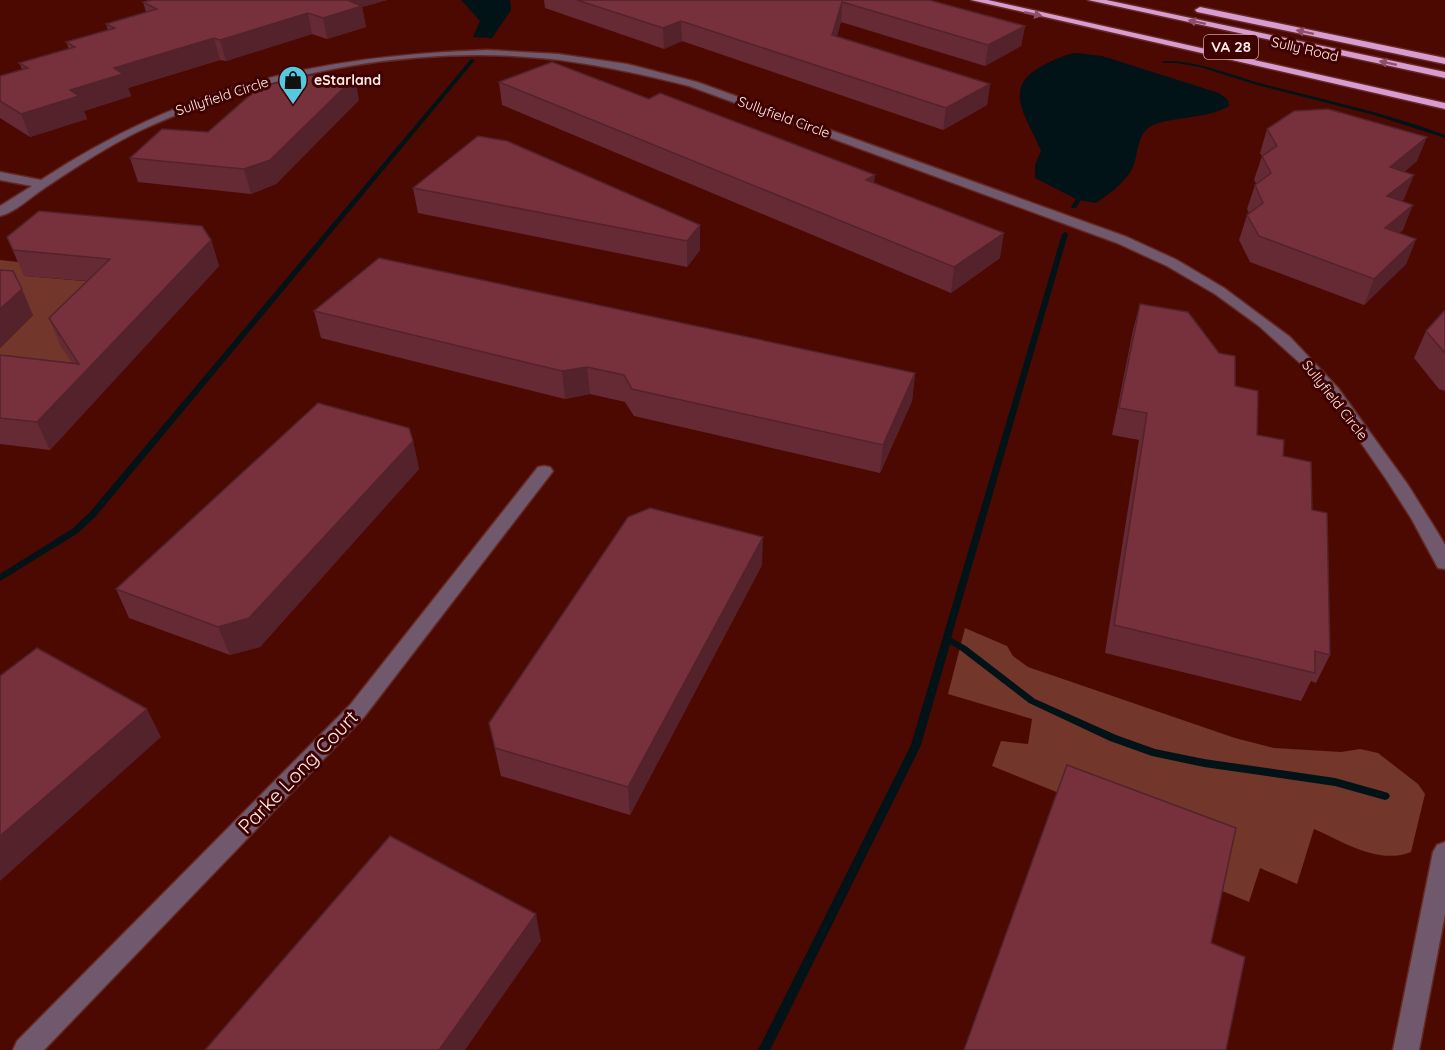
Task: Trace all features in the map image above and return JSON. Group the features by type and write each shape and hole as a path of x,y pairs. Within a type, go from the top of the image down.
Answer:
{"highway":[{"path":"976,0 1445,106"},
{"name":"Sully Road","path":"1018,0 1445,94"},
{"name":"Sully Road","path":"1093,0 1445,75"},
{"path":"1185,7 1445,59"},
{"path":"1268,66 1371,93 1445,116"}],"street":[{"name":"Sullyfield Circle","path":"0,212 104,145 184,107 250,86 336,66 416,56 513,54 585,60 662,75 1122,240 1173,263 1225,294 1283,339 1326,384 1429,530 1445,563"},
{"path":"0,176 44,184"},
{"name":"Parke Long Court","path":"27,1050 357,711 544,471"},
{"path":"1406,1050 1445,852"}],"shaded area":[{"path":"461,0 510,0 511,10 492,38 473,37 480,21"},
{"path":"1077,53 1102,56 1219,93 1228,100 1229,106 1209,114 1164,121 1148,128 1139,143 1131,171 1124,181 1096,203 1078,200 1035,178 1035,165 1041,151 1025,115 1020,94 1022,84 1029,75 1055,60"},
{"path":"0,260 19,262 25,276 120,284 73,364 0,381 0,348 33,315 0,296"},
{"path":"965,628 1007,646 1013,656 1028,667 1235,738 1274,748 1341,752 1360,749 1378,753 1418,784 1425,794 1411,852 1386,856 1374,854 1314,829 1297,884 1260,868 1249,902 1215,888 1059,793 992,766 1001,741 1028,744 1032,719 948,694"}],"building":[{"path":"152,0 347,0 362,6 323,18 308,13 220,40 214,38 114,68 123,74 70,90 79,96 21,114 0,101 0,76 28,68 19,63 75,47 66,42 115,28 106,24 157,9 143,2"},
{"path":"577,0 929,0 1025,26 988,45 842,2 832,35 990,84 946,108 681,21 663,28"},
{"path":"552,62 649,99 660,93 875,175 866,180 1004,233 954,267 499,82"},
{"path":"310,75 355,77 270,160 244,169 130,158 162,129 208,132 259,87"},
{"path":"1328,109 1427,137 1390,167 1414,175 1387,196 1413,205 1385,228 1416,239 1374,279 1259,236 1247,215 1263,203 1255,185 1271,173 1262,156 1277,146 1267,129 1294,111"},
{"path":"478,136 507,141 700,225 687,241 413,188"},
{"path":"39,211 202,226 211,240 37,422 0,418 0,355 79,364 49,318 110,259 13,250 7,237"},
{"path":"379,258 915,373 883,445 632,389 624,375 587,367 562,371 314,311"},
{"path":"0,270 13,271 22,289 0,309"},
{"path":"1140,304 1188,312 1219,353 1235,356 1235,386 1258,391 1257,435 1284,440 1283,456 1311,462 1312,510 1327,513 1330,655 1315,651 1315,673 1114,625 1147,413 1119,408"},
{"path":"1445,311 1445,353 1426,331"},
{"path":"318,403 409,428 413,441 249,618 218,627 116,589"},
{"path":"650,508 763,537 628,787 495,748 489,723 628,517"},
{"path":"37,648 147,709 0,836 0,676"},
{"path":"1067,765 1236,828 1211,943 1245,957 1226,1050 964,1050"},
{"path":"390,836 536,914 439,1050 205,1050"}],"waterway":[{"path":"0,578 75,531 93,514 473,60"},
{"path":"1165,62 1201,66 1259,84 1376,114 1445,137"},
{"path":"1074,207 1078,200"},
{"path":"764,1050 916,745 1065,234"},
{"path":"947,639 963,648 1032,701 1113,738 1155,753 1204,763 1335,782 1385,796"}],"place":[{"name":"eStarland","path":"293,106"}]}
